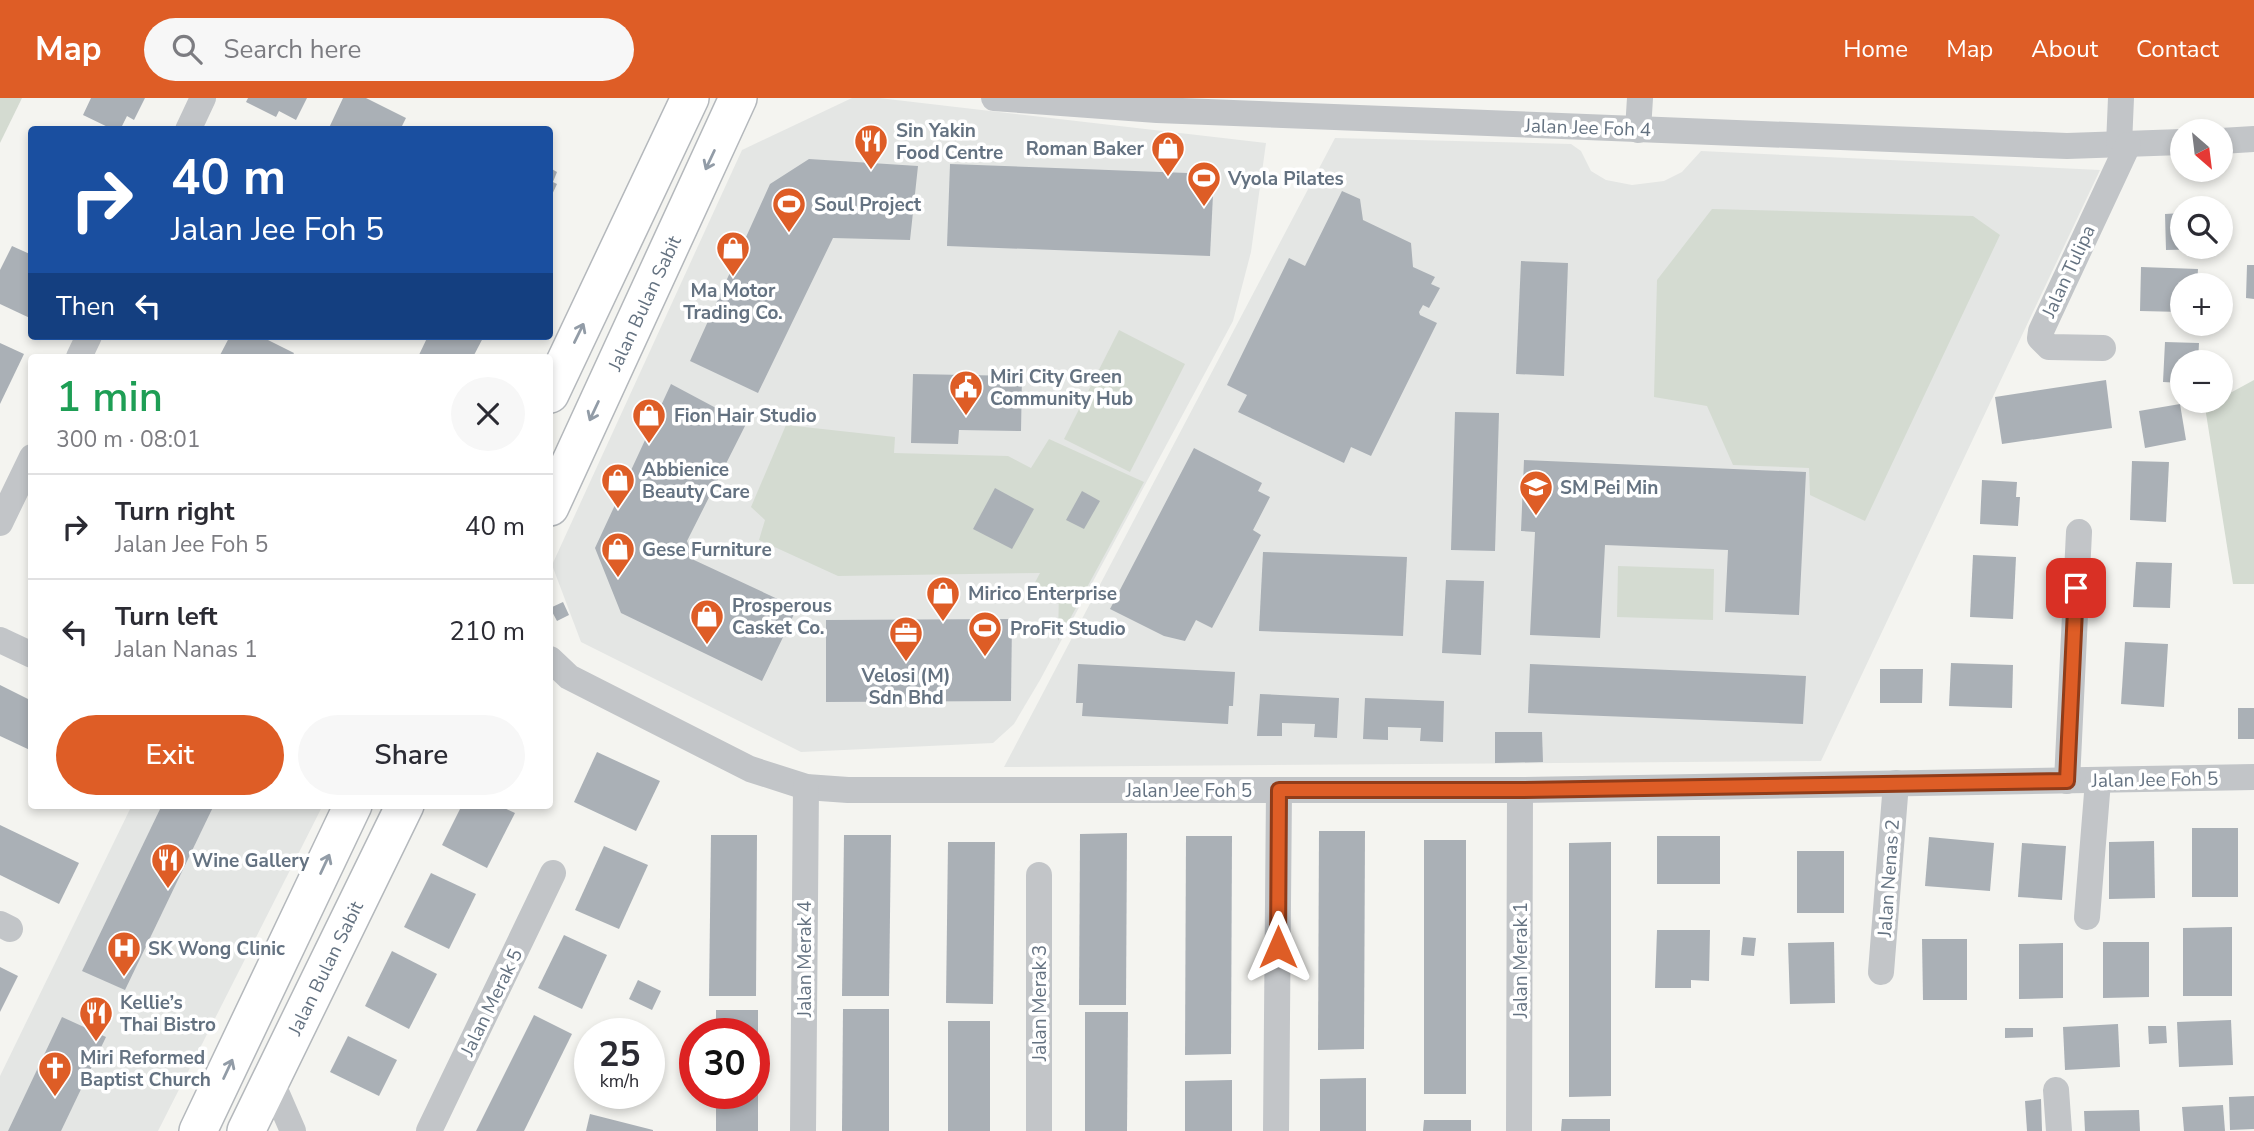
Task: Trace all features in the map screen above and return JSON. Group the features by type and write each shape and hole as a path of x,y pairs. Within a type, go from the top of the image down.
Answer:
{"main road":[{"path":"553,388 690,98"},
{"path":"675,132 704,98"},
{"name":"Jalan Bulan Sabit","path":"553,500 738,98"},
{"path":"198,1131 352,809"},
{"name":"Jalan Bulan Sabit","path":"246,1131 403,809"}],"street":[{"path":"190,126 203,98"},
{"name":"Jalan Jee Foh 4","path":"993,98 1076,106 1157,104 1638,130 2067,146 2170,143"},
{"path":"1638,130 1640,98"},
{"path":"2121,98 2124,145"},
{"path":"2233,140 2254,139"},
{"name":"Jalan Tulipa","path":"2102,348 2049,347 2040,338 2124,145"},
{"path":"0,523 28,465"},
{"path":"2067,781 2079,532"},
{"path":"0,640 28,653"},
{"name":"Jalan Jee Foh 5","path":"559,677 750,769 806,787 902,790 1520,790 2254,777"},
{"path":"2087,917 2098,781"},
{"name":"Jalan Nenas 2","path":"1881,972 1896,783"},
{"name":"Jalan Merak 4","path":"803,1131 806,787"},
{"path":"1276,1131 1279,790"},
{"name":"Jalan Merak 1","path":"1519,1131 1520,790"},
{"name":"Jalan Merak 5","path":"429,1131 553,873"},
{"name":"Jalan Merak 3","path":"1039,875 1039,1131"},
{"path":"270,1078 293,1131"},
{"path":"2056,1090 2059,1131"}],"shaded area":[{"path":"0,98 22,98 0,143"},
{"path":"852,98 879,98 1266,143 1251,252 1233,321 1040,680 1014,724 993,743 801,752 581,642 553,563 742,150"},
{"name":"SM Pei Min","path":"1335,138 1571,144 1581,151 1591,171 1606,180 1632,185 1664,181 1682,172 1701,151 2100,170 1821,761 1004,767"},
{"path":"1712,209 1973,216 2000,235 1865,521 1810,495 1809,468 1733,465 1707,406 1654,397 1657,280"},
{"path":"1119,330 1185,364 1130,472 1064,439"},
{"path":"2254,380 2254,584 2233,584 2206,413 2233,413 2233,391"},
{"path":"786,425 895,437 894,453 1008,456 1031,468 1049,439 1144,482 1058,641 1059,589 1031,590 1040,573 838,576 759,540 765,520 751,507"},
{"path":"1618,566 1714,569 1713,620 1617,617"},
{"path":"130,809 321,809 158,1131 0,1131 0,1076"}],"building":[{"path":"91,98 145,98 134,120 127,116 122,126 106,126 83,115"},
{"path":"248,98 307,98 296,120 279,111 276,117 246,102"},
{"path":"343,98 366,98 406,118 402,126 330,126"},
{"path":"809,159 918,166 910,240 833,238 758,393 690,361 770,184"},
{"path":"950,164 1214,174 1210,256 947,246"},
{"path":"1342,191 1360,199 1363,220 1411,243 1413,267 1435,277 1431,284 1440,288 1429,308 1423,305 1419,312 1437,323 1371,456 1351,447 1344,463 1238,412 1247,395 1227,385 1289,258 1305,266"},
{"path":"2165,214 2170,214 2170,250 2166,250"},
{"path":"12,246 28,253 28,317 0,304 0,270"},
{"path":"1521,261 1568,263 1564,376 1516,374"},
{"path":"2247,265 2254,265 2254,299 2246,298"},
{"path":"2141,267 2198,269 2198,273 2170,273 2170,312 2140,311"},
{"path":"228,340 268,340 294,353 294,354 221,354"},
{"path":"426,340 482,340 475,354 419,354"},
{"path":"2165,342 2199,343 2199,350 2170,350 2170,382 2163,382"},
{"path":"0,343 24,354 0,404"},
{"name":"Miri City Green Community Hub","path":"913,374 1022,376 1021,431 959,430 958,444 911,443"},
{"path":"2106,380 2112,428 2002,444 1995,397"},
{"path":"671,384 746,424 687,541 694,560 797,608 762,681 621,613 595,548"},
{"path":"2170,406 2170,413 2182,413 2186,440 2145,448 2139,411"},
{"path":"1455,412 1499,413 1495,551 1451,550"},
{"path":"1194,448 1262,483 1258,491 1270,497 1253,530 1261,535 1212,628 1196,620 1185,641 1164,636 1110,609"},
{"path":"1524,460 1806,472 1799,615 1725,612 1728,550 1605,545 1600,638 1530,635 1535,532 1521,531"},
{"path":"2132,461 2169,462 2166,522 2130,520"},
{"path":"1982,480 2017,482 2016,497 2020,497 2018,526 1980,524"},
{"path":"995,488 1034,509 1012,549 973,529"},
{"path":"1082,491 1100,501 1084,529 1066,520"},
{"path":"1263,552 1407,557 1403,636 1259,631"},
{"path":"1973,555 2016,557 2013,619 1970,617"},
{"path":"2136,562 2172,563 2170,608 2133,607"},
{"path":"1446,580 1484,581 1481,655 1442,653"},
{"path":"563,602 569,615 557,621 553,607"},
{"path":"1012,619 1011,701 826,702 826,620"},
{"path":"2125,642 2168,644 2164,707 2121,704"},
{"path":"1951,663 2013,665 2012,708 1949,706"},
{"path":"1078,664 1235,672 1233,706 1229,706 1228,724 1082,716 1083,703 1076,703"},
{"path":"1530,664 1806,676 1803,724 1528,713"},
{"path":"1880,669 1923,669 1922,703 1880,703"},
{"path":"0,685 28,699 28,749 0,736"},
{"path":"1260,694 1339,698 1337,738 1314,737 1315,724 1282,723 1282,736 1257,736"},
{"path":"1365,698 1444,701 1443,742 1420,741 1421,728 1388,727 1388,740 1363,739"},
{"path":"2238,708 2254,708 2254,739 2238,739"},
{"path":"1495,732 1542,732 1543,762 1495,763"},
{"path":"597,752 660,781 636,831 574,802"},
{"path":"160,809 212,809 125,990 82,971"},
{"path":"460,809 506,809 515,813 487,868 442,845"},
{"path":"0,825 79,863 59,904 0,875"},
{"path":"2192,828 2238,828 2238,897 2192,897"},
{"path":"1319,831 1365,831 1364,1049 1318,1050"},
{"path":"1127,833 1126,1005 1079,1005 1080,834"},
{"path":"711,835 757,835 756,996 709,996"},
{"path":"844,835 891,835 889,996 842,996"},
{"path":"1186,836 1232,836 1231,1054 1185,1055"},
{"path":"1657,836 1720,836 1720,884 1657,884"},
{"path":"1929,837 1994,843 1990,891 1925,886"},
{"path":"1424,840 1466,840 1466,1094 1424,1094"},
{"path":"2154,841 2155,898 2109,899 2109,842"},
{"path":"948,842 995,842 993,1004 946,1003"},
{"path":"1611,842 1611,1096 1569,1097 1569,843"},
{"path":"2022,843 2066,846 2062,900 2018,897"},
{"path":"604,846 648,865 619,929 575,910"},
{"path":"1797,851 1844,851 1844,913 1797,913"},
{"path":"431,873 476,894 449,949 404,927"},
{"path":"2232,927 2232,996 2183,996 2183,928"},
{"path":"1657,930 1710,930 1709,981 1691,980 1691,988 1655,988"},
{"path":"564,935 607,955 582,1009 538,988"},
{"path":"1743,937 1756,938 1754,956 1741,955"},
{"path":"1922,939 1967,939 1967,1000 1923,1000"},
{"path":"1834,942 1835,1003 1790,1004 1788,943"},
{"path":"2103,942 2149,942 2149,997 2103,998"},
{"path":"2063,943 2063,998 2019,999 2019,944"},
{"path":"392,951 437,974 409,1029 365,1006"},
{"path":"0,967 18,976 0,1012"},
{"path":"638,980 661,991 652,1010 629,999"},
{"path":"843,1009 889,1009 889,1131 842,1131"},
{"path":"716,1010 758,1010 758,1018 716,1018"},
{"path":"1085,1012 1128,1012 1127,1131 1085,1131"},
{"path":"534,1015 572,1034 524,1131 476,1131"},
{"path":"62,1017 106,1037 61,1131 8,1131"},
{"path":"2231,1020 2233,1065 2179,1067 2177,1022"},
{"path":"948,1021 990,1021 990,1131 948,1131"},
{"path":"2118,1024 2120,1067 2065,1070 2063,1027"},
{"path":"2148,1026 2166,1026 2167,1043 2149,1044"},
{"path":"2005,1028 2033,1028 2033,1037 2005,1038"},
{"path":"348,1036 397,1060 379,1096 330,1072"},
{"path":"1366,1078 1366,1131 1320,1131 1320,1079"},
{"path":"1232,1080 1232,1131 1185,1131 1185,1081"},
{"path":"2254,1096 2254,1129 2230,1130 2229,1097"},
{"path":"2041,1099 2042,1131 2027,1131 2025,1101"},
{"path":"2223,1105 2225,1131 2184,1131 2182,1107"},
{"path":"716,1109 758,1109 758,1131 716,1131"},
{"path":"2139,1110 2140,1131 2085,1131 2084,1111"},
{"path":"590,1114 653,1130 653,1131 586,1131"},
{"path":"1562,1119 1610,1119 1610,1131 1561,1131"},
{"path":"1424,1120 1471,1120 1471,1131 1423,1131"}],"place":[{"name":"Sin Yakin Food Centre","path":"871,171"},
{"name":"Roman Baker","path":"1168,178"},
{"name":"Vyola Pilates","path":"1204,208"},
{"name":"Soul Project","path":"789,234"},
{"name":"Ma Motor Trading Co.","path":"733,278"},
{"name":"Miri City Green Community Hub","path":"966,417"},
{"name":"Fion Hair Studio","path":"649,445"},
{"name":"Abbienice Beauty Care","path":"618,510"},
{"name":"SM Pei Min","path":"1536,517"},
{"name":"Gese Furniture","path":"618,579"},
{"name":"Mirico Enterprise","path":"943,623"},
{"name":"Prosperous Casket Co.","path":"707,646"},
{"name":"ProFit Studio","path":"985,658"},
{"name":"Velosi (M) Sdn Bhd","path":"906,663"},
{"name":"Wine Gallery","path":"168,890"},
{"name":"SK Wong Clinic","path":"124,978"},
{"name":"Kellie’s Thai Bistro","path":"96,1043"},
{"name":"Miri Reformed Baptist Church","path":"55,1098"}],"route":[{"path":"1278,947 1279,790 1520,790 2067,781 2076,588"}]}
